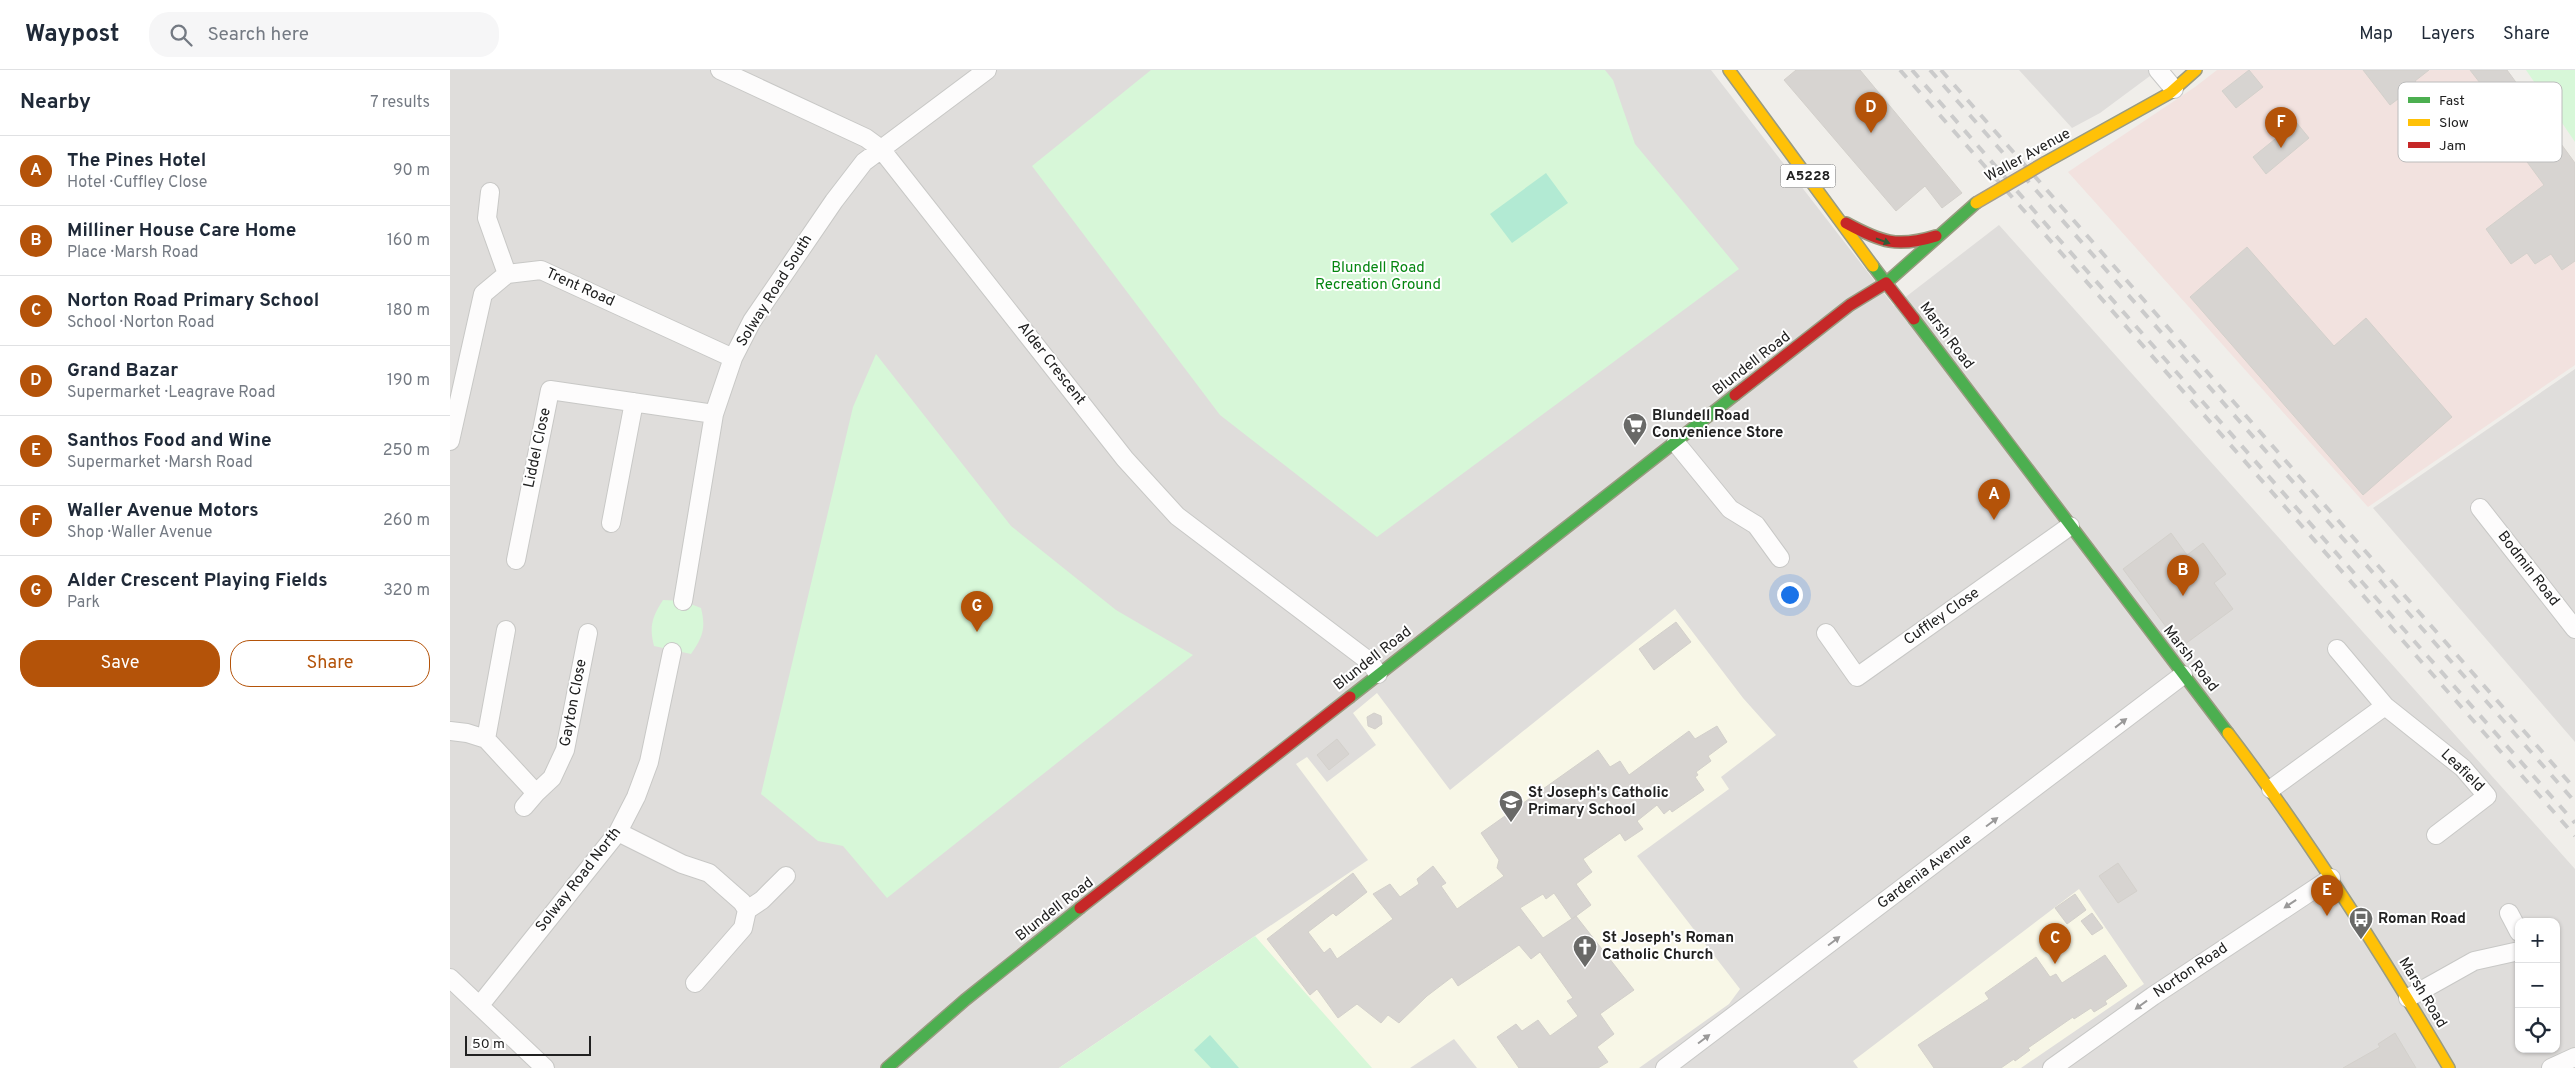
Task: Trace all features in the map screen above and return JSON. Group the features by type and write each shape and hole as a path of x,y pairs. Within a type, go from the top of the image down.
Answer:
{"main road":[{"name":"A5228","path":"1729,70 1886,283"},
{"name":"Waller Avenue","path":"1886,283 1976,203 2046,162 2126,119 2174,89 2196,70"},
{"path":"1840,219 1872,238 1891,244 1909,244 1937,236"},
{"name":"Blundell Road","path":"887,1068 932,1027 1378,674 1850,305 1886,283"},
{"name":"Marsh Road","path":"1886,283 2271,789 2408,998 2449,1068"}],"street":[{"name":"Alder Crescent","path":"720,70 866,138 881,149 1125,459 1178,516 1370,662 1378,674"},
{"name":"Solway Road South","path":"683,601 714,414 733,358 752,321 834,201 864,162 987,70"},
{"path":"2158,70 2174,89"},
{"path":"450,441 483,294 507,274 487,218 490,192"},
{"name":"Trent Road","path":"507,274 541,270 733,358"},
{"name":"Liddel Close","path":"516,560 550,390 714,414"},
{"path":"611,523 634,402"},
{"path":"1676,442 1730,509 1756,524 1780,558"},
{"name":"Bodmin Road","path":"2480,508 2575,629"},
{"name":"Cuffley Close","path":"1826,633 1857,677 2070,526"},
{"path":"486,739 506,630"},
{"name":"Gayton Close","path":"524,807 552,778 565,750 588,633"},
{"name":"Leafield","path":"2338,649 2385,706 2463,768 2487,796 2436,835"},
{"name":"Solway Road North","path":"480,1005 618,832 636,797 649,762 672,652"},
{"name":"Gardenia Avenue","path":"1666,1068 2183,675"},
{"path":"2271,789 2385,706"},
{"path":"450,731 467,733 486,739 536,793"},
{"path":"618,832 682,864 709,873 742,902 747,910"},
{"path":"695,983 743,928 747,910 762,900 786,876"},
{"name":"Norton Road","path":"2052,1068 2154,996 2331,878"},
{"path":"2509,913 2515,924"},
{"path":"2408,998 2474,961 2515,952"},
{"path":"450,978 545,1068"},
{"path":"2550,1068 2575,1057"}],"shaded area":[{"path":"450,70 1711,70 1894,306 1999,225 2575,869 2575,1068 450,1068"},
{"path":"2019,70 2158,70 2100,113 2072,128"},
{"path":"2217,70 2507,70 2516,82 2398,82 2398,162 2562,162 2562,145 2575,163 2575,365 2368,507 2068,172 2195,87"},
{"path":"2575,369 2575,742 2373,508"},
{"name":"St Joseph's Catholic Primary School","path":"1675,609 1743,698 1776,735 1721,777 1729,789 1637,856 1740,989 1729,1004 1639,1068 1477,1068 1454,1039 1410,1068 1059,1068 1368,860 1296,764 1307,757 1327,782 1376,745 1353,713 1377,693 1450,790"},
{"path":"2079,889 2144,984 2021,1068 1858,1068 1853,1061"}],"green space":[{"name":"Blundell Road Recreation Ground","path":"1151,70 1605,70 1613,80 1635,144 1739,269 1377,537 1220,415 1032,166"},
{"path":"2526,70 2575,70 2575,142 2562,123 2562,82 2534,82"},
{"path":"1546,173 1568,203 1512,243 1490,214"},
{"path":"876,354 1011,526 1116,610 1193,655 887,898 843,846 818,841 761,794 853,407"},
{"path":"663,600 683,601 701,608 702,632 691,654 654,646 652,622"},
{"path":"1255,936 1372,1068 1059,1068"},
{"path":"1210,1035 1239,1068 1211,1068 1194,1050"}],"building":[{"path":"1796,70 1860,70 1962,193 1942,208 1925,186 1896,211 1784,80"},
{"path":"2249,70 2263,87 2236,108 2222,91"},
{"path":"2363,70 2429,70 2416,82 2398,82 2398,99 2390,105"},
{"path":"2470,70 2507,70 2516,82 2479,82"},
{"path":"2296,122 2309,138 2266,174 2253,157"},
{"path":"2562,145 2575,163 2575,261 2562,270 2551,254 2535,264 2527,253 2511,264 2486,229 2544,185 2527,162 2562,162"},
{"path":"2247,247 2334,346 2366,318 2452,417 2363,495 2190,297"},
{"path":"2171,533 2187,555 2203,543 2226,574 2214,583 2233,609 2181,647 2123,569"},
{"path":"1676,622 1691,642 1654,670 1639,649"},
{"path":"1374,713 1381,716 1382,724 1375,729 1368,726 1367,717"},
{"path":"1717,726 1727,742 1708,756 1711,761 1696,772 1698,775 1695,777 1704,790 1672,812 1670,809 1664,814 1657,805 1637,821 1643,829 1625,841 1620,833 1583,859 1592,872 1576,884 1591,905 1576,916 1634,990 1600,1014 1614,1034 1597,1047 1608,1062 1598,1068 1519,1068 1497,1037 1516,1024 1522,1031 1538,1020 1550,1036 1578,1016 1567,1001 1573,998 1540,952 1531,959 1519,945 1458,986 1452,977 1427,996 1399,1023 1388,1015 1381,1023 1357,1004 1338,1018 1317,989 1310,995 1267,939 1353,873 1367,892 1336,916 1333,913 1308,932 1324,953 1330,948 1337,959 1393,919 1373,894 1390,884 1400,897 1419,884 1417,879 1433,866 1446,883 1441,886 1457,909 1504,876 1497,868 1499,860 1481,833 1598,750 1610,767 1620,761 1629,775 1689,731 1695,739","holes":["1554,893 1572,919 1543,938 1520,908 1543,894 1546,899"]},
{"path":"1337,739 1349,754 1329,770 1317,755"},
{"path":"2118,863 2137,891 2118,903 2099,876"},
{"path":"2075,894 2086,910 2067,924 2055,908"},
{"path":"2092,913 2103,928 2092,935 2081,921"},
{"path":"2105,955 2127,986 2105,1001 2107,1004 2094,1012 2091,1008 2074,1019 2073,1017 2028,1048 2030,1050 2015,1061 2014,1059 2001,1068 1934,1068 1918,1045 1989,999 1985,993 2036,957 2050,977 2056,974 2062,983"},
{"path":"2395,1033 2416,1068 2343,1068 2380,1047 2378,1044"}],"railway":[{"path":"1900,70 2575,836"},
{"path":"1912,70 2057,237 2575,823"},
{"path":"1930,70 2575,802"},
{"path":"1941,70 2575,789"}],"traffic: fast":[{"path":"1873,266 1886,283 1976,203"},
{"path":"1914,319 2228,733"},
{"path":"1350,697 1735,395"},
{"path":"887,1068 965,1000 1080,908"}],"traffic: slow":[{"path":"1729,70 1873,266"},
{"path":"2046,162 2170,93 2196,70"},
{"path":"1976,203 2046,162"},
{"path":"2228,733 2316,855 2449,1068"}],"traffic: jam":[{"path":"1846,223 1869,235 1890,241 1910,242 1936,236"},
{"path":"1735,395 1850,305 1886,283 1914,319"},
{"path":"1080,908 1350,697"}],"place":[{"name":"Grand Bazar","path":"1871,133"},
{"name":"Waller Avenue Motors","path":"2281,148"},
{"name":"Blundell Road Convenience Store","path":"1635,446"},
{"name":"The Pines Hotel","path":"1994,520"},
{"name":"Milliner House Care Home","path":"2183,596"},
{"name":"Alder Crescent Playing Fields","path":"977,632"},
{"name":"St Joseph's Catholic Primary School","path":"1511,823"},
{"name":"Santhos Food and Wine","path":"2327,916"},
{"name":"Roman Road","path":"2361,940"},
{"name":"Norton Road Primary School","path":"2055,964"},
{"name":"St Joseph's Roman Catholic Church","path":"1585,968"}]}
